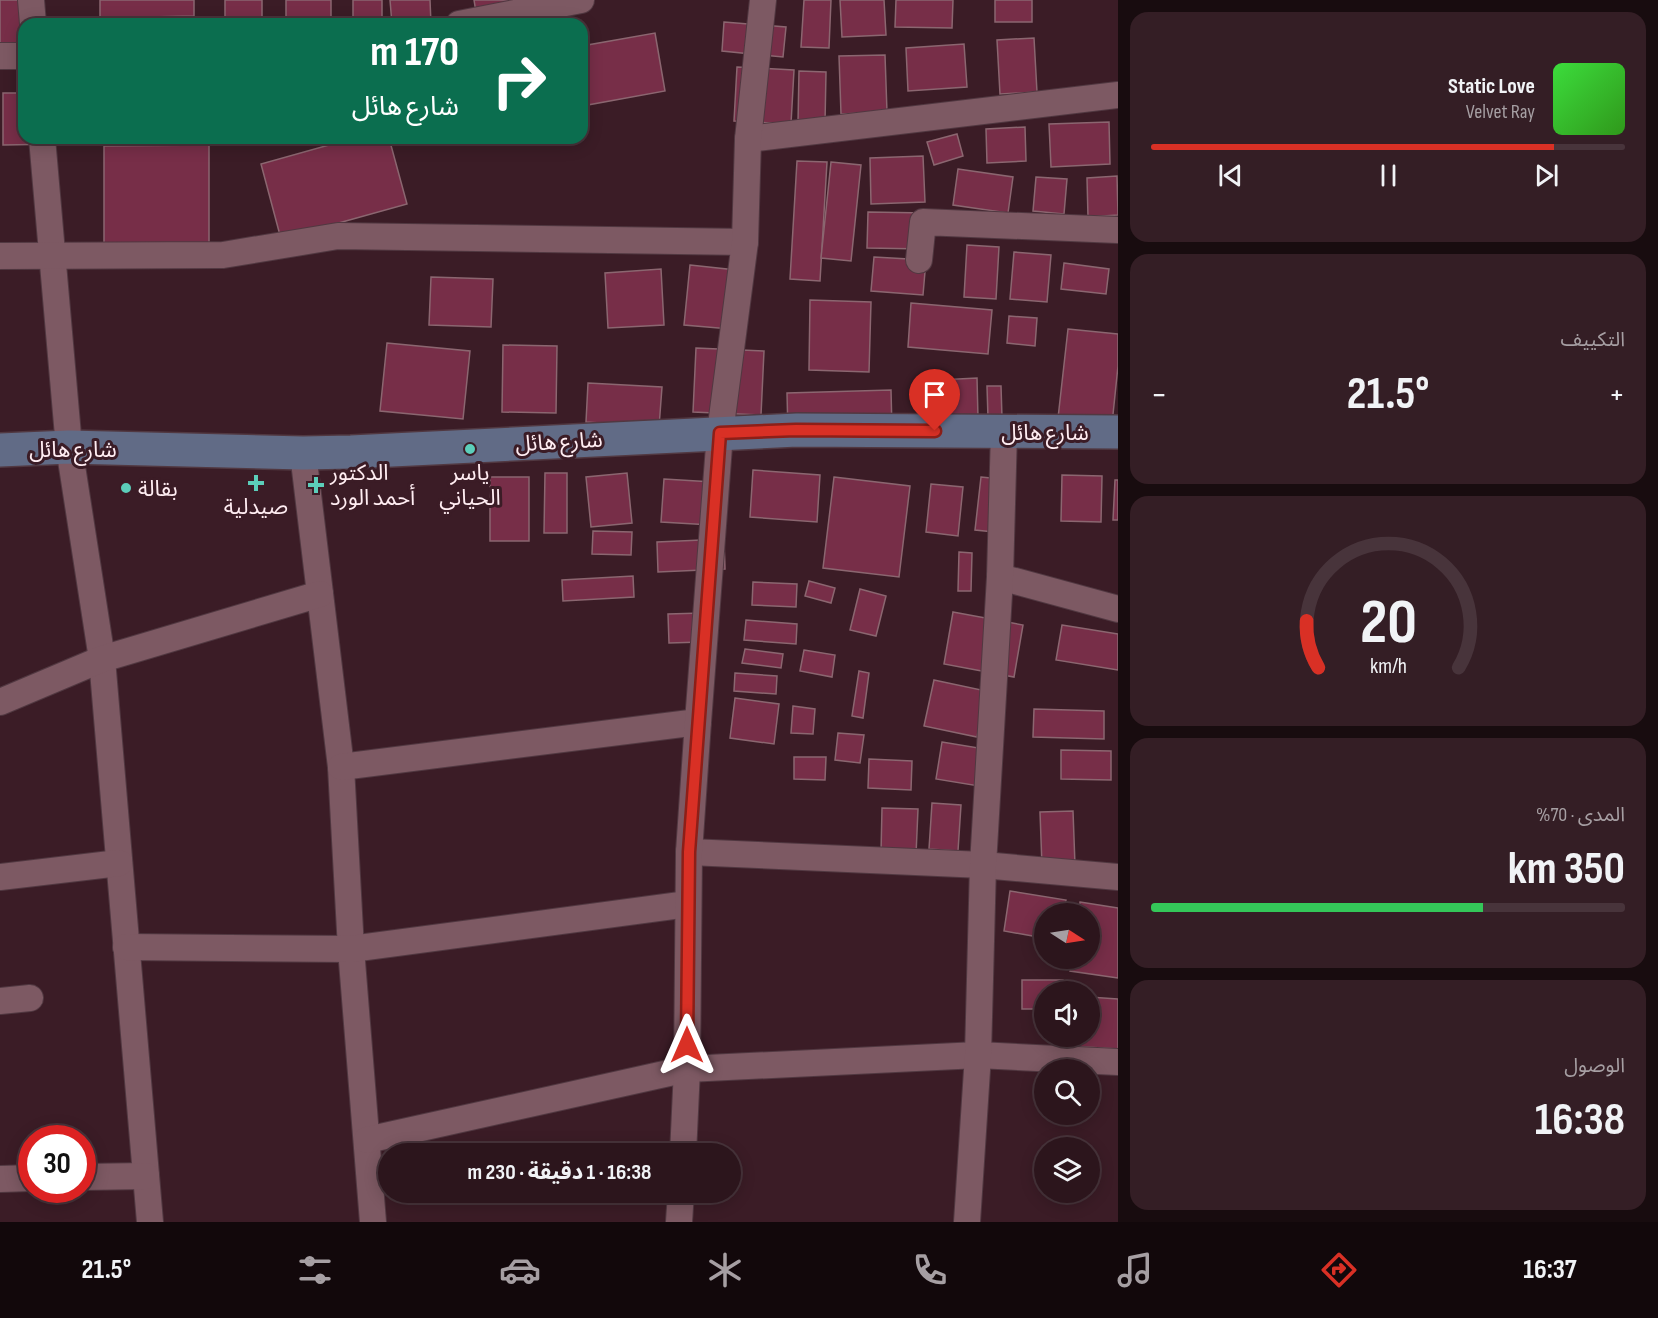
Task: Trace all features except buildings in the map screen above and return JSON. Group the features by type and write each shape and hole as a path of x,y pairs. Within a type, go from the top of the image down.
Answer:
{"street":[{"path":"31,0 32,18"},
{"path":"490,18 581,0"},
{"path":"683,1143 687,1069 689,852 698,722 720,433 745,242 748,140 763,0"},
{"path":"0,56 18,56"},
{"path":"748,140 1118,95"},
{"path":"43,144 69,447 102,659 150,1222"},
{"path":"918,260 923,222 1118,230"},
{"path":"0,256 223,255 338,236 745,242"},
{"name":"شارع هائل","path":"0,450 69,447 303,453 796,430 1118,432"},
{"path":"967,1222 978,1055 983,866 1000,577 1004,431"},
{"path":"303,453 341,768 351,949 373,1222"},
{"path":"1000,577 1118,609"},
{"path":"0,702 102,659 320,594"},
{"path":"341,768 698,722"},
{"path":"689,852 983,866 1118,877"},
{"path":"0,877 119,863"},
{"path":"126,947 351,949 688,904"},
{"path":"0,1001 30,998"},
{"path":"367,1140 687,1069 978,1055 1118,1062"},
{"path":"96,1177 146,1176"},
{"path":"0,1179 18,1178"},
{"path":"679,1222 680,1203"}],"place":[{"name":"ياسر الحياني","path":"470,449"},
{"name":"صيدلية","path":"256,483"},
{"name":"الدكتور أحمد الورد","path":"316,485"},
{"name":"بقالة","path":"126,488"}],"route":[{"path":"687,1045 689,852 720,433 796,430 935,431"}]}
